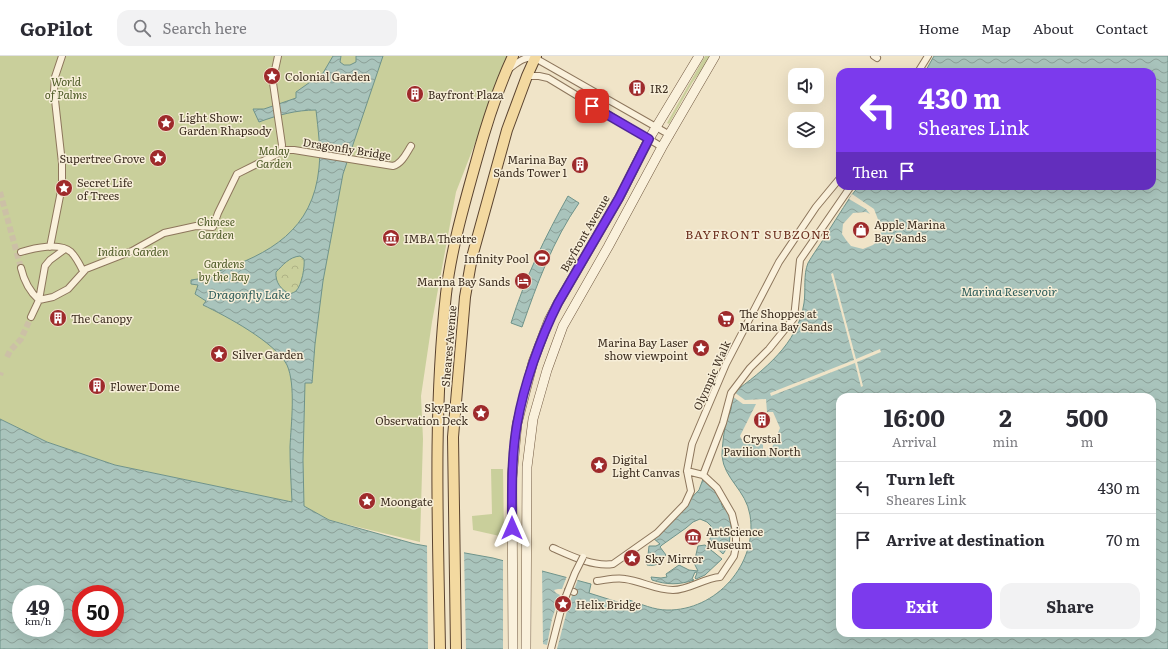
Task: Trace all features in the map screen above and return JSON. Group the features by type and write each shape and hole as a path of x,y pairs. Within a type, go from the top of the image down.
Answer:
{"main road":[{"name":"Sheares Avenue","path":"440,649 438,438 446,294 453,253 464,206 486,125 493,103 513,56"},
{"name":"Bayfront Avenue","path":"513,649 512,478 517,424 533,362 549,320 619,198 649,139 699,56"},
{"path":"526,649 526,478 533,419 547,370 563,326 662,147 716,56"},
{"name":"Sheares Avenue","path":"456,649 453,437 465,297 472,257 507,130 527,76 536,57"}],"street":[{"path":"50,247 62,186 62,163 54,91 55,77 62,56"},
{"path":"278,56 275,70 271,76 280,130 281,152"},
{"path":"920,68 928,56"},
{"path":"507,70 523,59 536,57 670,135"},
{"path":"527,76 548,78 662,147"},
{"name":"Dragonfly Bridge","path":"83,272 98,264 132,251 164,233 196,226 213,227 218,213 237,174 286,150 393,166 397,165 411,146"},
{"name":"Olympic Walk","path":"553,548 574,558 605,565 613,564 626,554 645,543 657,533 685,504 690,491 688,471 692,444 726,364 779,262 816,207 836,183"},
{"path":"703,475 723,423 731,393 750,368 770,349 794,318 800,260 848,190"},
{"path":"21,252 36,248 50,247 65,249 71,252 83,272 75,283 61,293 39,300"},
{"path":"31,316 39,300 45,266 50,260 65,249"},
{"path":"21,268 26,283 32,293 39,300"},
{"path":"597,581 624,578 661,589 674,590 690,586 713,577 720,577 734,556 736,546 736,532 732,514 717,488 703,475 688,471"},
{"path":"551,649 561,607 571,591 583,557"}],"green space":[{"name":"Gardens by the Bay","path":"0,56 509,56 456,192 432,322 421,396 423,439 420,542 329,520 304,506 292,502 115,465 47,442 0,419"},
{"path":"705,56 712,56 692,83 669,124 667,123"},
{"path":"300,256 304,259 301,280 296,291 290,294 279,285 276,279 276,272 289,260"},
{"path":"491,469 503,469 504,537 473,530 472,516 492,514"}],"water":[{"name":"Marina Reservoir","path":"333,56 341,56 340,62 344,65 350,65 356,62 356,56 383,56 343,174 323,281 312,383 305,383 303,460 304,506 329,520 415,544 493,558 591,584 589,593 627,605 629,600 652,608 667,610 685,608 702,602 717,593 730,581 740,567 747,551 751,533 750,515 748,506 727,471 722,456 726,421 731,409 733,393 778,355 795,331 804,303 806,268 808,263 856,190 1156,190 1156,68 927,68 934,56 1168,56 1168,649 0,649 0,419 47,442 115,465 292,502 290,447 292,394 290,373 287,365 272,347 249,330 203,305 206,301 195,294 198,285 191,284 191,280 217,276 216,272 236,265 271,248 286,236 298,223 308,208 315,190 320,161 316,110 287,113 259,122 253,109 264,109 296,98 296,92 323,73","holes":["300,256 304,259 303,271 298,288 290,294 279,285 276,279 276,272 286,262 293,258"]},
{"name":"Infinity Pool","path":"568,196 579,203 553,247 522,327 511,323 536,258"},
{"path":"703,479 714,487 724,501 721,503 723,508 725,508 730,516 731,526 729,545 723,554 709,541 712,534 711,526 707,522 700,519 693,522 660,547 666,555 660,562 656,565 647,565 649,546 656,546 660,544 653,538 699,490"},
{"path":"705,545 722,559 705,575 696,579 697,573 695,572 692,579 694,580 678,584 668,584 652,580 651,577 667,577 666,574 679,565 689,570 698,571 694,563 698,546"}],"pier":[{"path":"852,194 874,209 881,232 879,239 873,245 863,249 851,246 842,234 843,224 853,213 866,212 870,214 866,209 849,199"},
{"path":"833,273 856,359 880,349 881,352 857,362 863,386 861,387 855,363 771,396 770,393 854,360 831,274"},
{"name":"Crystal Pavilion North","path":"734,392 745,400 766,399 767,412 773,412 780,428 769,455 763,455 763,444 744,444 740,436 756,404 743,404 732,396"},
{"path":"427,544 464,551 466,649 428,649"},
{"path":"503,559 542,569 543,644 547,645 552,619 560,595 554,590 562,589 567,576 578,579 568,607 557,649 503,649"}],"tunnel":[{"path":"0,192 21,268"},
{"path":"7,357 10,351 21,339 31,317"}],"place":[{"name":"Colonial Garden","path":"272,76"},
{"name":"IR2","path":"637,88"},
{"name":"Bayfront Plaza","path":"415,94"},
{"name":"Light Show: Garden Rhapsody","path":"166,123"},
{"name":"Supertree Grove","path":"158,158"},
{"name":"Marina Bay Sands Tower 1","path":"580,165"},
{"name":"Secret Life of Trees","path":"64,188"},
{"name":"Apple Marina Bay Sands","path":"861,230"},
{"name":"IMBA Theatre","path":"391,238"},
{"name":"Infinity Pool","path":"542,258"},
{"name":"Marina Bay Sands","path":"523,281"},
{"name":"The Canopy","path":"58,318"},
{"name":"The Shoppes at Marina Bay Sands","path":"726,319"},
{"name":"Marina Bay Laser show viewpoint","path":"701,348"},
{"name":"Silver Garden","path":"219,354"},
{"name":"Flower Dome","path":"97,386"},
{"name":"SkyPark Observation Deck","path":"481,413"},
{"name":"Crystal Pavilion North","path":"762,420"},
{"name":"Digital Light Canvas","path":"599,465"},
{"name":"Moongate","path":"367,501"},
{"name":"ArtScience Museum","path":"693,537"},
{"name":"Sky Mirror","path":"632,558"},
{"name":"Helix Bridge","path":"563,604"}],"district":[{"name":"BAYFRONT SUBZONE","path":"758,234"}],"route":[{"path":"512,528 512,467 517,424 533,362 549,320 619,198 649,139 592,106"}],"park label":[{"name":"World of Palms","path":"66,87"},
{"name":"Malay Garden","path":"274,156"},
{"name":"Chinese Garden","path":"216,227"},
{"name":"Indian Garden","path":"133,251"}],"water label":[{"name":"Dragonfly Lake","path":"249,294"}]}
